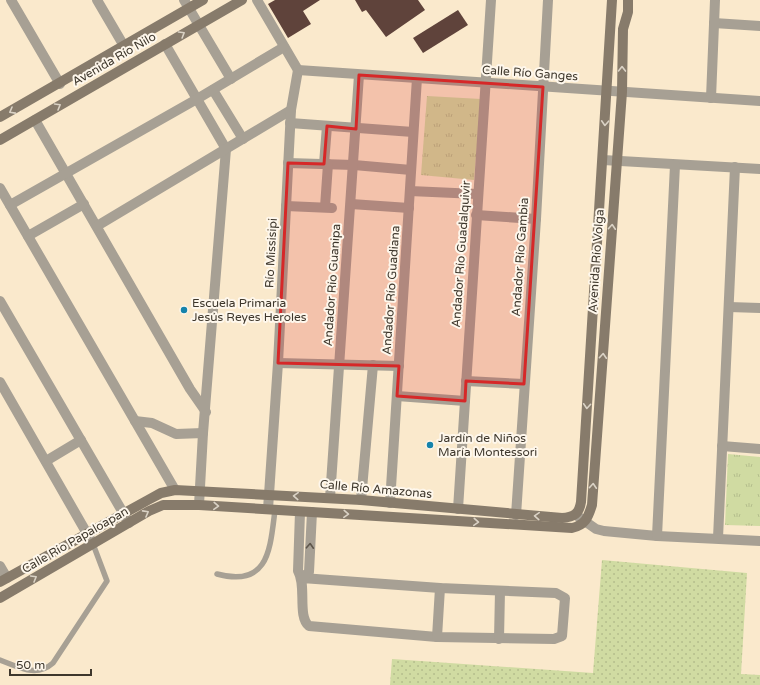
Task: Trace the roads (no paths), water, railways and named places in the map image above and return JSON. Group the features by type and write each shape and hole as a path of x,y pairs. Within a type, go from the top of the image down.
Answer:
{"street":[{"path":"11,0 60,84"},
{"path":"97,0 124,46"},
{"name":"Avenida Río Nilo","path":"0,117 124,46 186,4 203,0"},
{"name":"Avenida Río Nilo","path":"0,140 198,24 242,0"},
{"path":"257,0 298,70"},
{"name":"Andador Río Guadalquivir","path":"458,509 477,194 491,0"},
{"name":"Andador Río Gambia","path":"516,515 536,218 548,0"},
{"name":"Avenida Río Volga","path":"576,515 580,510 581,502 612,0"},
{"name":"Avenida Río Volga","path":"584,523 588,519 592,505 622,92 623,29 628,12 628,0"},
{"path":"711,98 715,0"},
{"path":"186,4 231,79"},
{"path":"714,23 760,26"},
{"path":"165,44 226,149 206,412 203,433 199,491 200,506 572,528 584,523"},
{"path":"10,205 213,90 284,47"},
{"name":"Calle Río Ganges","path":"298,70 760,101"},
{"name":"Río Missisipi","path":"271,510 268,494 278,363 290,123 298,70"},
{"name":"Andador Río Guanipa","path":"330,498 354,165 359,74"},
{"name":"Andador Río Guadiana","path":"390,503 417,78"},
{"path":"213,90 243,139"},
{"path":"97,226 291,110"},
{"path":"35,120 190,390 206,412"},
{"path":"290,123 413,132"},
{"path":"286,206 328,207 326,164 327,126"},
{"path":"603,160 760,169"},
{"path":"288,163 354,165 411,170"},
{"path":"657,536 675,165"},
{"path":"718,538 734,167"},
{"path":"0,188 175,490"},
{"path":"410,191 477,194"},
{"path":"28,236 84,204"},
{"path":"351,204 409,208"},
{"path":"476,215 536,218"},
{"path":"0,301 129,523"},
{"path":"729,307 760,308"},
{"path":"278,363 399,366"},
{"path":"360,500 373,365"},
{"path":"466,381 524,384"},
{"path":"0,382 93,544"},
{"path":"397,396 465,401"},
{"path":"135,421 152,423 176,434 203,433"},
{"path":"46,461 81,440"},
{"path":"722,446 760,449"},
{"name":"Calle Río Amazonas","path":"161,493 175,490 268,494 360,500 516,515 562,518 576,515"},
{"name":"Calle Río Papaloapan","path":"4,580 161,493"},
{"name":"Calle Río Papaloapan","path":"0,598 129,523 163,505 200,506"},
{"path":"409,505 409,518"},
{"path":"300,512 298,571 302,578 304,620 309,626 437,637 558,639 562,636 565,598 556,593 440,588 302,578"},
{"path":"302,578 309,572 312,512"},
{"path":"576,515 584,523 596,530 657,536 760,541"},
{"path":"0,566 4,580"},
{"path":"437,637 440,588"},
{"path":"499,639 500,591"}],"lane":[{"path":"217,574 235,578 248,576 259,569 267,557 271,541 271,510"},
{"path":"0,660 30,672 47,668 53,663 107,581 93,544"}],"place":[{"name":"Escuela Primaria Jesús Reyes Heroles","path":"184,310"},
{"name":"Jardín de Niños María Montessori","path":"430,445"}]}
